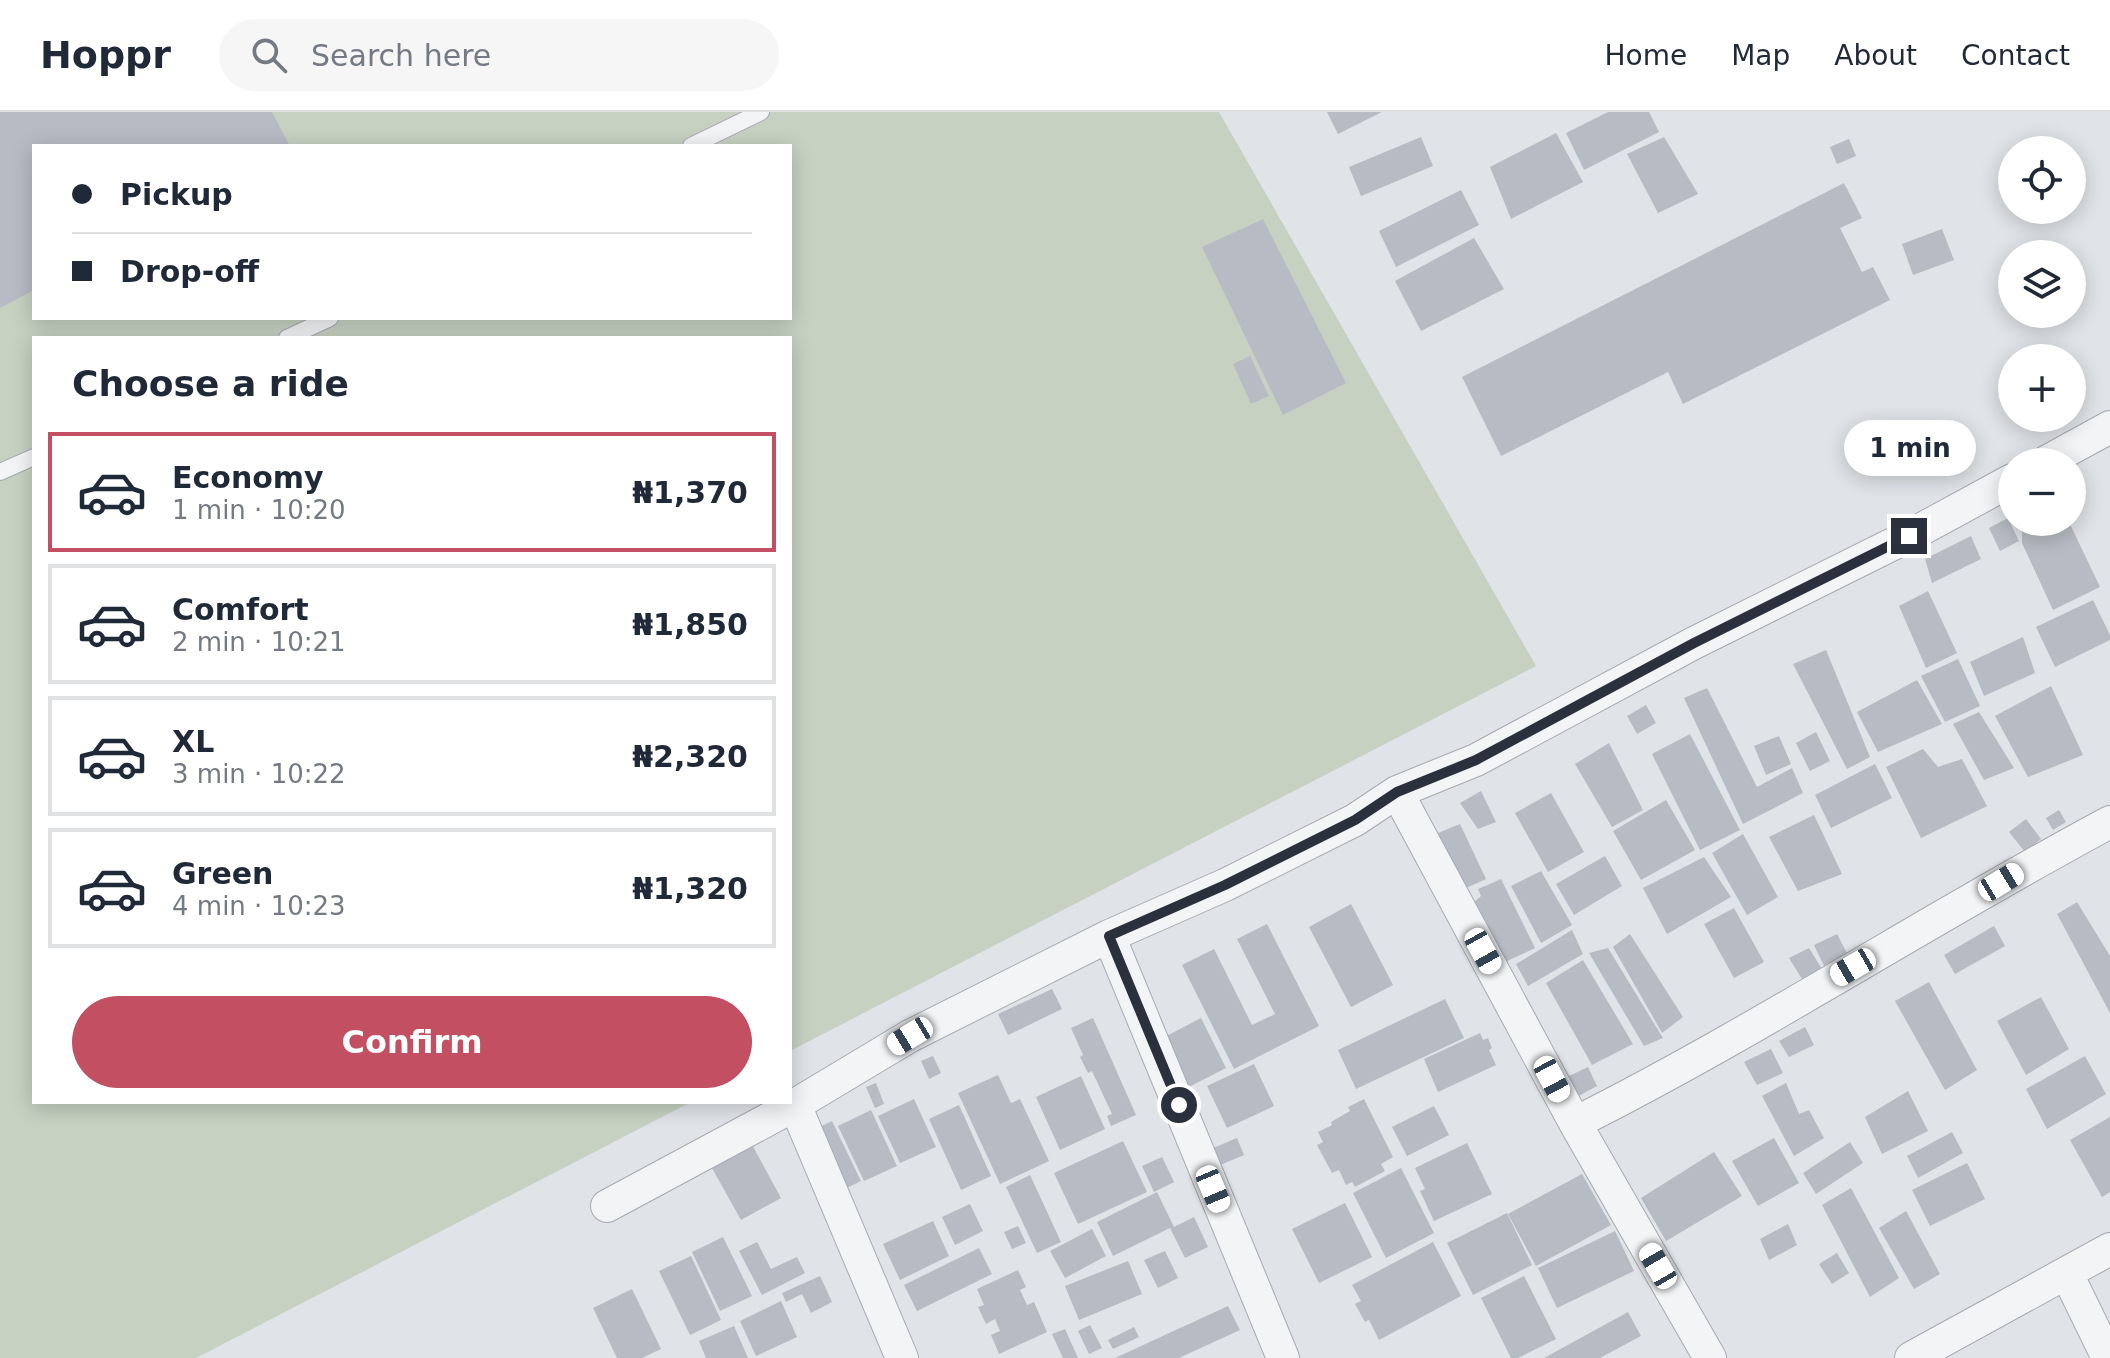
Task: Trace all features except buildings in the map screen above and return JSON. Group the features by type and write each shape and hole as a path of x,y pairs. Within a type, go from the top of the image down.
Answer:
{"street":[{"path":"2072,448 2110,427"},
{"path":"607,1206 795,1105 910,1036 1109,936 1225,885 1355,820 1397,792 1476,760 1694,643 1909,536 1998,488"},
{"path":"1397,792 1575,1123 1710,1358"},
{"path":"1575,1123 1654,1083 2038,860 2110,822"},
{"path":"1109,936 1283,1358"},
{"path":"795,1105 902,1358"},
{"path":"1911,1358 2110,1249"},
{"path":"2067,1274 2108,1358"}],"lane":[{"path":"695,144 761,112"},
{"path":"291,336 326,320"},
{"path":"0,472 32,458"}],"green space":[{"path":"1219,112 1536,666 792,1050 792,336 32,336 32,1104 687,1104 196,1358 0,1358 0,114"}],"route":[{"path":"1179,1105 1109,936 1225,885 1355,820 1397,792 1476,760 1694,643 1909,536"}]}
